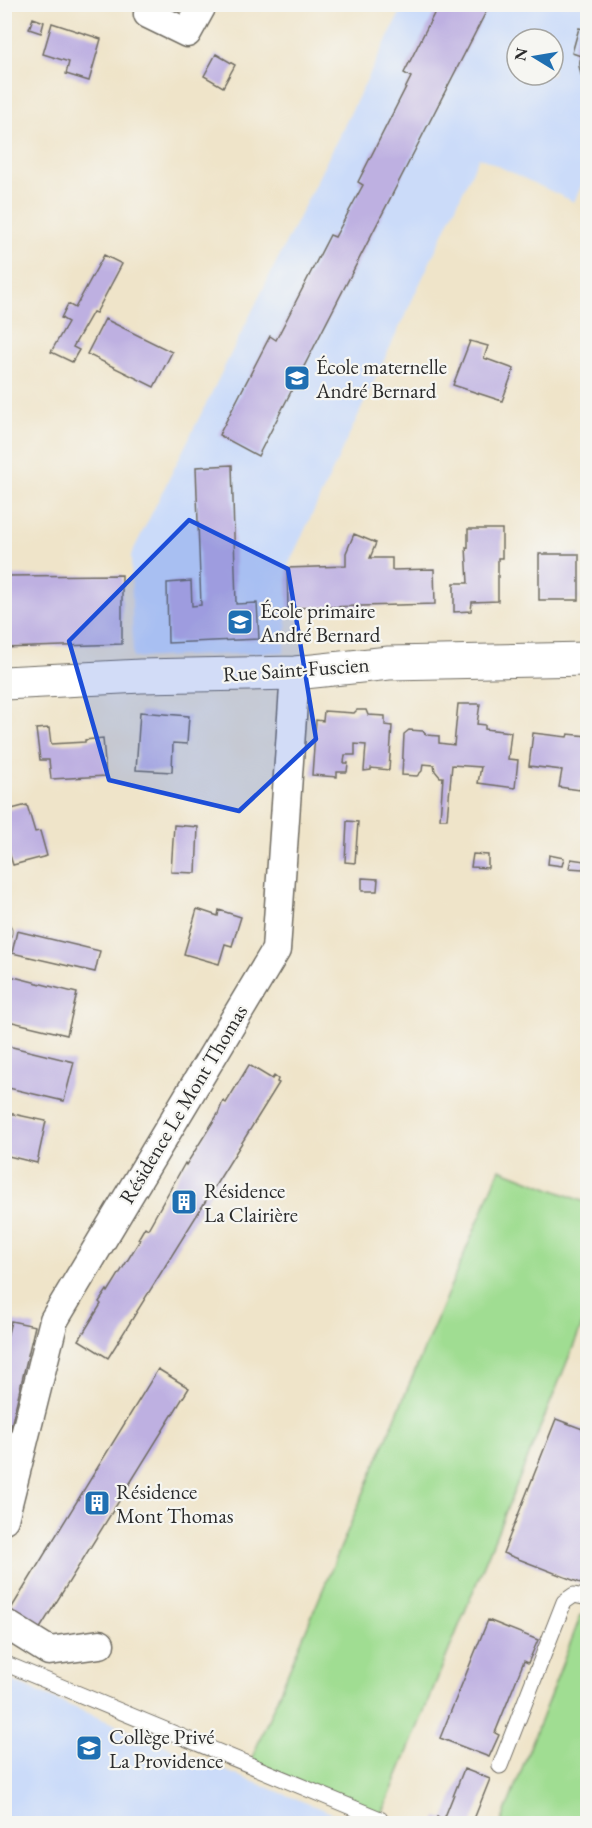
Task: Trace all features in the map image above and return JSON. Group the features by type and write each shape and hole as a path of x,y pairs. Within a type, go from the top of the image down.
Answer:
{"main road":[{"name":"Rue Saint-Fuscien","path":"4,683 141,676 295,673 389,663 588,659"}],"street":[{"path":"148,14 187,33 203,4"},
{"name":"Résidence Le Mont Thomas","path":"4,1519 54,1320 276,950 295,673"},
{"path":"4,1623 49,1651 100,1644"}],"lane":[{"path":"500,1766 564,1602 574,1595 588,1598"},
{"path":"4,1663 380,1819"}],"highlighted area":[{"path":"189,520 288,569 316,739 239,811 109,780 69,641"}],"shaded area":[{"name":"École maternelle André Bernard","path":"404,5 587,5 587,173 574,202 479,157 287,568 288,608 284,652 133,658 131,555"},
{"name":"Collège Privé La Providence","path":"4,1678 226,1771 357,1823 5,1823"}],"green space":[{"path":"500,1169 587,1203 587,1313 380,1819 249,1765"},
{"path":"581,1615 588,1618 587,1823 501,1823"}],"building":[{"path":"439,4 490,4 258,456 219,435 270,336 276,340 330,235 335,237 363,185 358,182 411,77 404,73"},
{"path":"33,18 44,22 41,33 29,29"},
{"path":"52,23 101,39 89,81 66,74 69,62 43,54"},
{"path":"579,28 588,30 588,77 581,75 579,66 581,56 572,53"},
{"path":"216,54 235,65 223,87 204,76"},
{"path":"104,255 122,264 96,313 93,312 73,347 79,350 72,362 51,352 68,322 61,318 68,304 75,308"},
{"path":"105,319 172,352 154,387 87,354"},
{"path":"470,341 488,346 484,358 514,369 502,401 453,385"},
{"path":"232,465 236,604 257,603 259,639 168,643 167,583 191,581 192,606 201,605 196,467"},
{"path":"468,529 502,529 502,558 498,558 498,601 472,602 471,611 454,612 454,583 468,583 466,547 468,548"},
{"path":"354,534 376,543 370,558 392,558 392,570 434,569 435,604 288,608 287,568 346,566 346,553"},
{"path":"539,554 579,554 579,600 539,600"},
{"path":"122,575 122,644 4,648 4,576"},
{"path":"458,704 480,704 477,724 485,725 485,729 511,732 508,759 518,760 515,788 478,783 481,767 452,765 447,819 440,819 443,777 435,771 434,765 423,764 422,771 417,776 402,775 404,734 409,730 423,731 426,735 439,736 439,743 454,745"},
{"path":"357,710 366,710 368,715 385,716 385,725 392,726 389,770 371,768 371,770 364,771 366,745 355,744 355,755 345,755 344,763 348,763 347,772 337,772 337,777 312,775 316,720 323,721 324,711 354,713"},
{"path":"140,712 189,716 187,744 173,743 172,772 136,770"},
{"path":"49,728 51,744 85,742 85,740 103,738 106,776 51,779 49,760 40,760 36,729"},
{"path":"533,733 567,737 568,734 588,736 588,778 582,778 580,790 559,787 562,770 529,766"},
{"path":"27,805 35,832 40,831 47,856 13,865 4,836 4,811"},
{"path":"347,821 358,822 355,863 345,862"},
{"path":"174,825 198,827 196,873 171,872"},
{"path":"473,854 488,855 488,868 471,867"},
{"path":"549,855 564,858 562,866 548,864"},
{"path":"571,859 585,861 583,869 569,868"},
{"path":"362,878 378,879 377,891 362,891"},
{"path":"197,909 218,916 219,910 241,917 232,946 225,944 219,964 184,954"},
{"path":"17,931 100,951 95,972 12,953"},
{"path":"6,975 77,993 67,1035 4,1020"},
{"path":"4,1045 74,1062 64,1101 4,1087"},
{"name":"Résidence La Clairière","path":"249,1065 272,1079 274,1076 279,1083 108,1358 79,1340 101,1304 99,1302 107,1290 108,1292 140,1240 138,1239 145,1227 148,1229 185,1163 186,1165 218,1114 223,1101 226,1103"},
{"path":"4,1112 46,1121 37,1163 4,1155"},
{"path":"11,1321 35,1326 5,1451 4,1350"},
{"name":"Résidence Mont Thomas","path":"158,1369 189,1388 36,1635 6,1617"},
{"path":"556,1419 588,1431 588,1586 503,1553"},
{"path":"488,1620 538,1640 528,1663 524,1661 495,1733 499,1735 489,1757 440,1738"},
{"path":"464,1769 490,1779 472,1824 435,1824 437,1817 444,1819"}],"place":[{"name":"École maternelle André Bernard","path":"297,378"},
{"name":"École primaire André Bernard","path":"240,622"},
{"name":"Résidence La Clairière","path":"184,1202"},
{"name":"Résidence Mont Thomas","path":"97,1503"},
{"name":"Collège Privé La Providence","path":"89,1748"}]}
